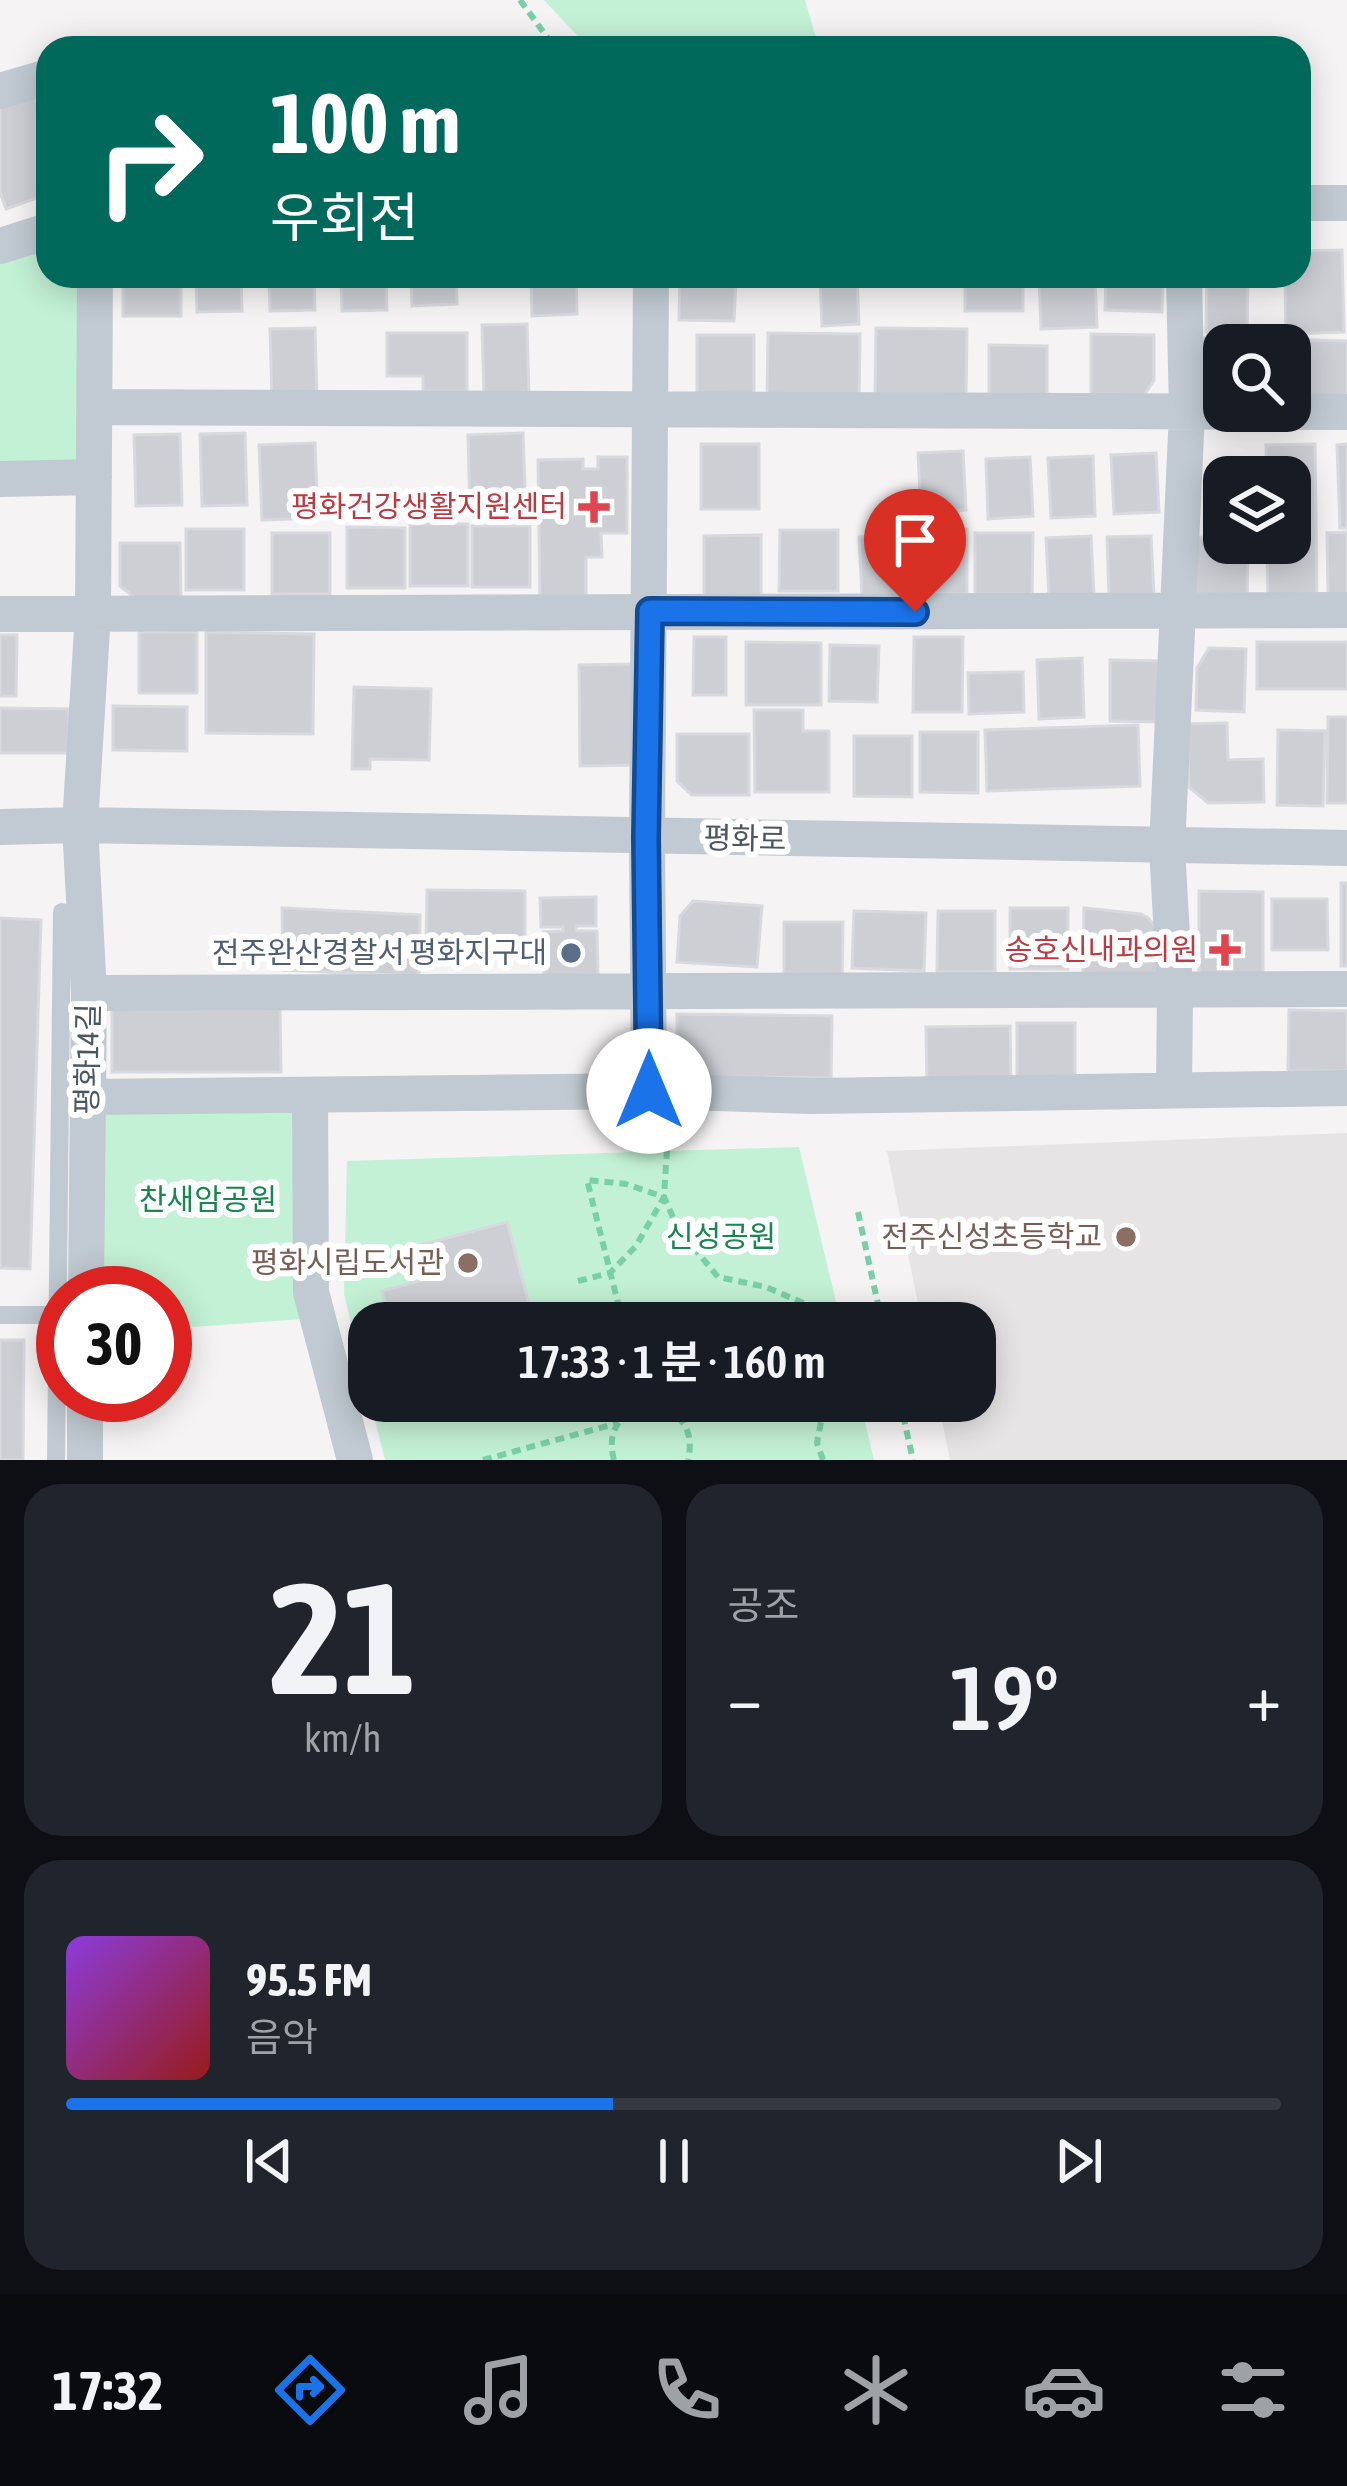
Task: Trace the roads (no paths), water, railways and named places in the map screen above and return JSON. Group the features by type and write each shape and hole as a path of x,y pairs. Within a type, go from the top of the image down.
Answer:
{"street":[{"path":"0,91 36,80"},
{"path":"1311,203 1347,203"},
{"path":"0,246 36,235"},
{"name":"평화14길","path":"75,1266 87,1097 89,993 80,825 93,614 95,288"},
{"path":"649,1091 650,288"},
{"path":"1174,1089 1175,989 1167,848 1187,413 1184,288"},
{"path":"94,406 1347,412"},
{"path":"0,479 94,477"},
{"path":"0,614 1347,610"},
{"name":"평화로","path":"0,827 1347,848"},
{"path":"89,993 1347,989"},
{"path":"87,1097 649,1091 812,1096 1347,1088"},
{"path":"310,1096 311,1292 355,1460"},
{"path":"85,1460 86,1422"}],"lane":[{"path":"62,913 71,1266"},
{"path":"0,1316 36,1310"},
{"path":"56,1460 60,1422"}],"place":[{"name":"평화건강생활지원센터","path":"594,507"},
{"name":"송호신내과의원","path":"1225,950"},
{"name":"전주완산경찰서 평화지구대","path":"571,953"},
{"name":"전주신성초등학교","path":"1126,1237"},
{"name":"평화시립도서관","path":"468,1263"}],"park label":[{"name":"찬새암공원","path":"208,1200"},
{"name":"신성공원","path":"721,1237"}]}
